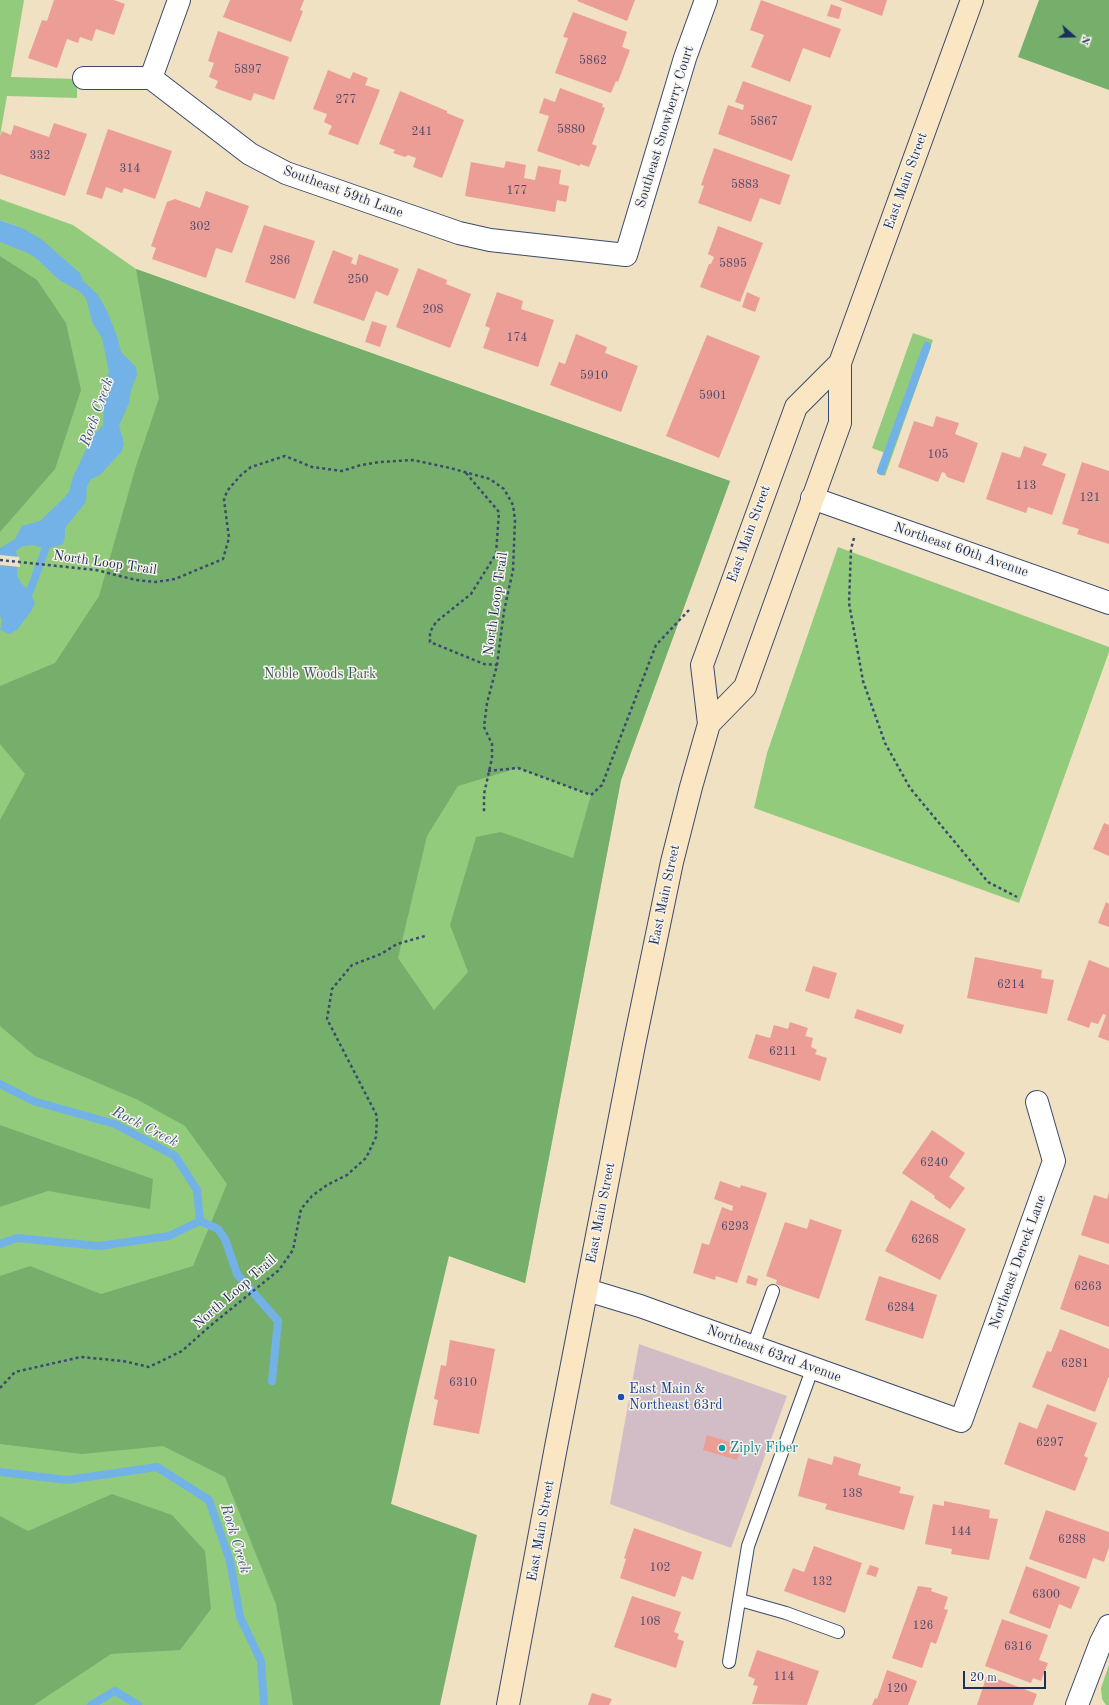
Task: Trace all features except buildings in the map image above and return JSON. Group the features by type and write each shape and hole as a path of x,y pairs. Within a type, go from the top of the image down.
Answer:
{"main road":[{"name":"East Main Street","path":"709,724 746,687 812,498 840,423 840,362 972,0"},
{"name":"East Main Street","path":"508,1705 634,1046 672,862 709,724 702,665 760,501 796,407 840,362"}],"street":[{"path":"84,78 151,78 179,0"},
{"name":"Southeast Snowberry Court","path":"626,255 685,58 706,0"},
{"name":"Southeast 59th Lane","path":"151,78 250,154 286,173 459,233 490,240 626,255"},
{"name":"Northeast 60th Avenue","path":"812,498 1109,603"},
{"name":"Northeast Dereck Lane","path":"961,1421 1054,1161 1037,1102"},
{"name":"Northeast 63rd Avenue","path":"587,1290 640,1306 961,1421"},
{"path":"1077,1705 1101,1642 1109,1626"}],"lane":[{"path":"753,1346 773,1291"},
{"path":"729,1662 748,1546 813,1367"},
{"path":"740,1600 786,1613 838,1632"}],"path":[{"name":"North Loop Trail","path":"0,560 96,570 136,580 156,582 175,579 223,558 229,538 224,500 228,491 241,475 251,467 285,456 312,467 342,471 361,465 380,462 413,460 490,479 504,489 513,505 515,520 513,570 504,611 497,665 487,703 484,726 492,744 492,758 484,794 484,813"},
{"path":"466,472 499,512 496,554 471,594 436,622 430,632 430,642 484,664 497,665"},
{"path":"859,515 851,549 849,603 863,681 885,743 910,788 988,882 1017,897"},
{"path":"488,771 518,768 591,794 602,785 656,645 689,610"},
{"name":"North Loop Trail","path":"0,1388 14,1372 81,1357 123,1361 149,1367 182,1351 210,1326 279,1270 293,1250 301,1210 312,1196 322,1188 347,1175 366,1158 376,1137 377,1116 327,1019 332,989 352,965 381,954 397,944 425,936"}],"shaded area":[{"path":"639,1344 787,1396 731,1548 610,1504"}],"green space":[{"path":"0,0 24,0 11,77 77,79 77,98 7,96 0,136"},
{"path":"1039,0 1109,0 1109,90 1018,57"},
{"name":"Noble Woods Park","path":"0,199 73,225 136,269 730,481 621,780 525,1283 449,1256 231,1447 463,1530 430,1705 0,1705 0,221 20,227 0,220"},
{"path":"0,256 37,280 66,323 81,390 55,469 0,532"},
{"name":"Noble Woods Park","path":"136,269 730,481 621,780 525,1283 449,1256 410,1419 391,1504 477,1535 440,1705 293,1705 276,1604 225,1477 163,1446 82,1454 0,1444 0,1276 30,1266 101,1294 193,1266 227,1184 185,1126 138,1100 35,1056 0,1026 0,820 25,774 0,744 0,686 55,663 99,596 136,466 159,398","holes":["518,768 591,795 573,858 501,832 476,837 450,925 468,972 434,1010 398,958 427,836 458,786"]},
{"path":"913,333 933,340 885,476 878,473 885,453 872,448"},
{"path":"838,547 1109,647 1109,652 1019,903 754,808 767,753"},
{"path":"0,1125 153,1179 150,1209 48,1191 0,1207"},
{"path":"112,1494 172,1515 205,1551 211,1609 180,1650 111,1654 34,1705 0,1705 0,1516 28,1531"},
{"path":"1109,1665 1109,1705 1106,1705 1102,1699 1101,1688"}],"water":[{"path":"0,220 22,228 41,239 80,273 83,281 98,295 107,311 117,336 121,352 136,367 137,375 131,390 129,403 119,426 124,443 122,451 100,475 91,479 87,486 86,502 65,528 63,544 44,548 33,545 23,546 16,551 18,559 17,576 22,584 30,591 35,603 32,610 17,630 9,634 0,630 2,621 0,615 0,548 15,539 22,526 40,521 69,492 73,477 92,437 103,425 104,410 102,393 103,385 109,372 102,338 92,322 86,298 79,291 59,280 37,259 28,253 0,242"}],"pier":[{"path":"0,555 19,557 20,567 0,565"}],"waterway":[{"path":"881,471 927,346"},
{"name":"Rock Creek","path":"24,598 30,591 49,539"},
{"name":"Rock Creek","path":"0,1084 33,1101 115,1124 175,1156 197,1190 200,1221 169,1236 99,1246 17,1238 0,1244"},
{"path":"200,1221 218,1229 225,1239 237,1274 278,1321 272,1381"},
{"name":"Rock Creek","path":"0,1472 67,1480 157,1467 209,1500 230,1561 240,1617 261,1661 264,1705"},
{"name":"Rock Creek","path":"91,1705 115,1691 138,1705"}],"place":[{"name":"East Main & Northeast 63rd","path":"621,1397"},
{"name":"Ziply Fiber","path":"722,1448"}]}
